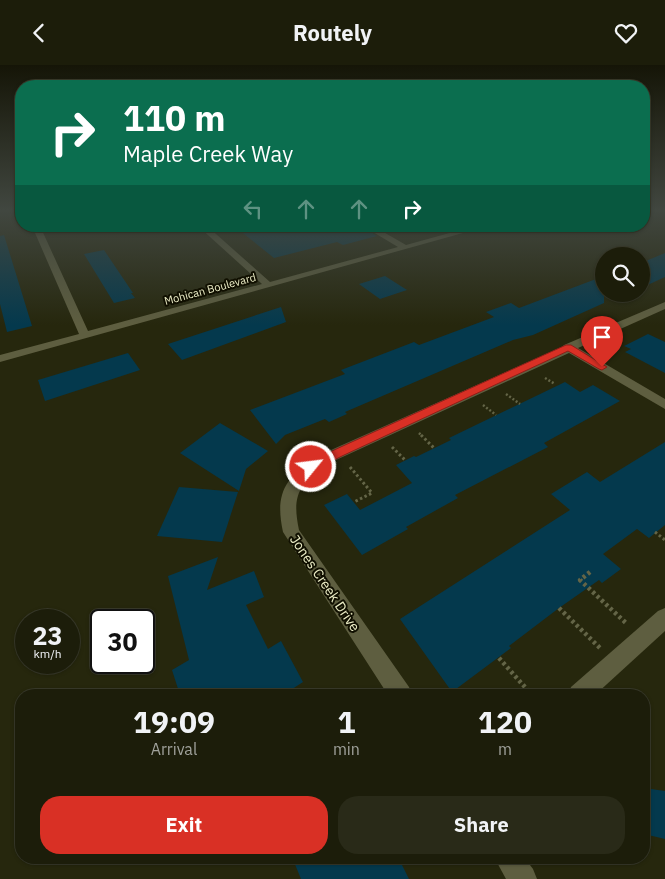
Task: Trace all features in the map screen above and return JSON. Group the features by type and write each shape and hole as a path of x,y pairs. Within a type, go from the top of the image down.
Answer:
{"street":[{"path":"46,249 85,336"},
{"path":"228,249 268,285"},
{"name":"Mohican Boulevard","path":"0,359 402,249"},
{"name":"Jones Creek Drive","path":"397,689 291,532 286,510 290,491 301,475 318,462 568,347 665,305"},
{"path":"568,347 665,405"},
{"path":"586,689 665,618"},
{"path":"512,864 523,879"}],"path":[{"path":"338,453 372,493 354,502"},
{"path":"656,532 665,540"},
{"path":"590,572 580,580 642,638"},
{"path":"559,608 616,662"},
{"path":"499,658 527,689"}],"building":[{"path":"0,249 8,249 32,326 7,332 0,304"},
{"path":"263,249 309,249 274,258"},
{"path":"104,250 135,298 114,303 84,254"},
{"path":"665,253 665,277 650,284 650,259"},
{"path":"385,276 407,290 380,299 359,284"},
{"path":"595,279 595,302 604,302 533,335 513,340 345,412 347,414 329,422 325,419 285,435 276,444 250,410 345,374 341,370 414,342 419,345 494,317 486,312 511,303 519,308"},
{"path":"281,307 286,322 182,360 168,344"},
{"path":"648,334 665,342 665,373 625,352 631,349 624,346"},
{"path":"128,353 140,370 45,401 38,380"},
{"path":"565,382 580,392 593,385 620,401 544,443 548,447 455,495 458,498 406,527 408,529 362,555 324,505 347,494 360,510 412,483 396,465 451,440 449,438"},
{"path":"220,423 268,451 246,469 239,491 180,453"},
{"path":"665,442 665,525 649,538 637,529 603,554 621,569 602,583 599,580 559,608 509,646 511,648 456,689 450,689 400,619 570,510 551,494 587,472 600,482"},
{"path":"179,487 238,492 222,542 157,536"},
{"path":"218,557 207,590 254,571 264,597 246,605 268,649 281,641 303,682 292,689 178,689 172,670 189,660 168,576"},
{"path":"650,789 665,791 665,839 650,835"},
{"path":"295,864 402,864 409,879 301,879"}],"route":[{"path":"311,467 318,462 568,347 602,367"}]}
